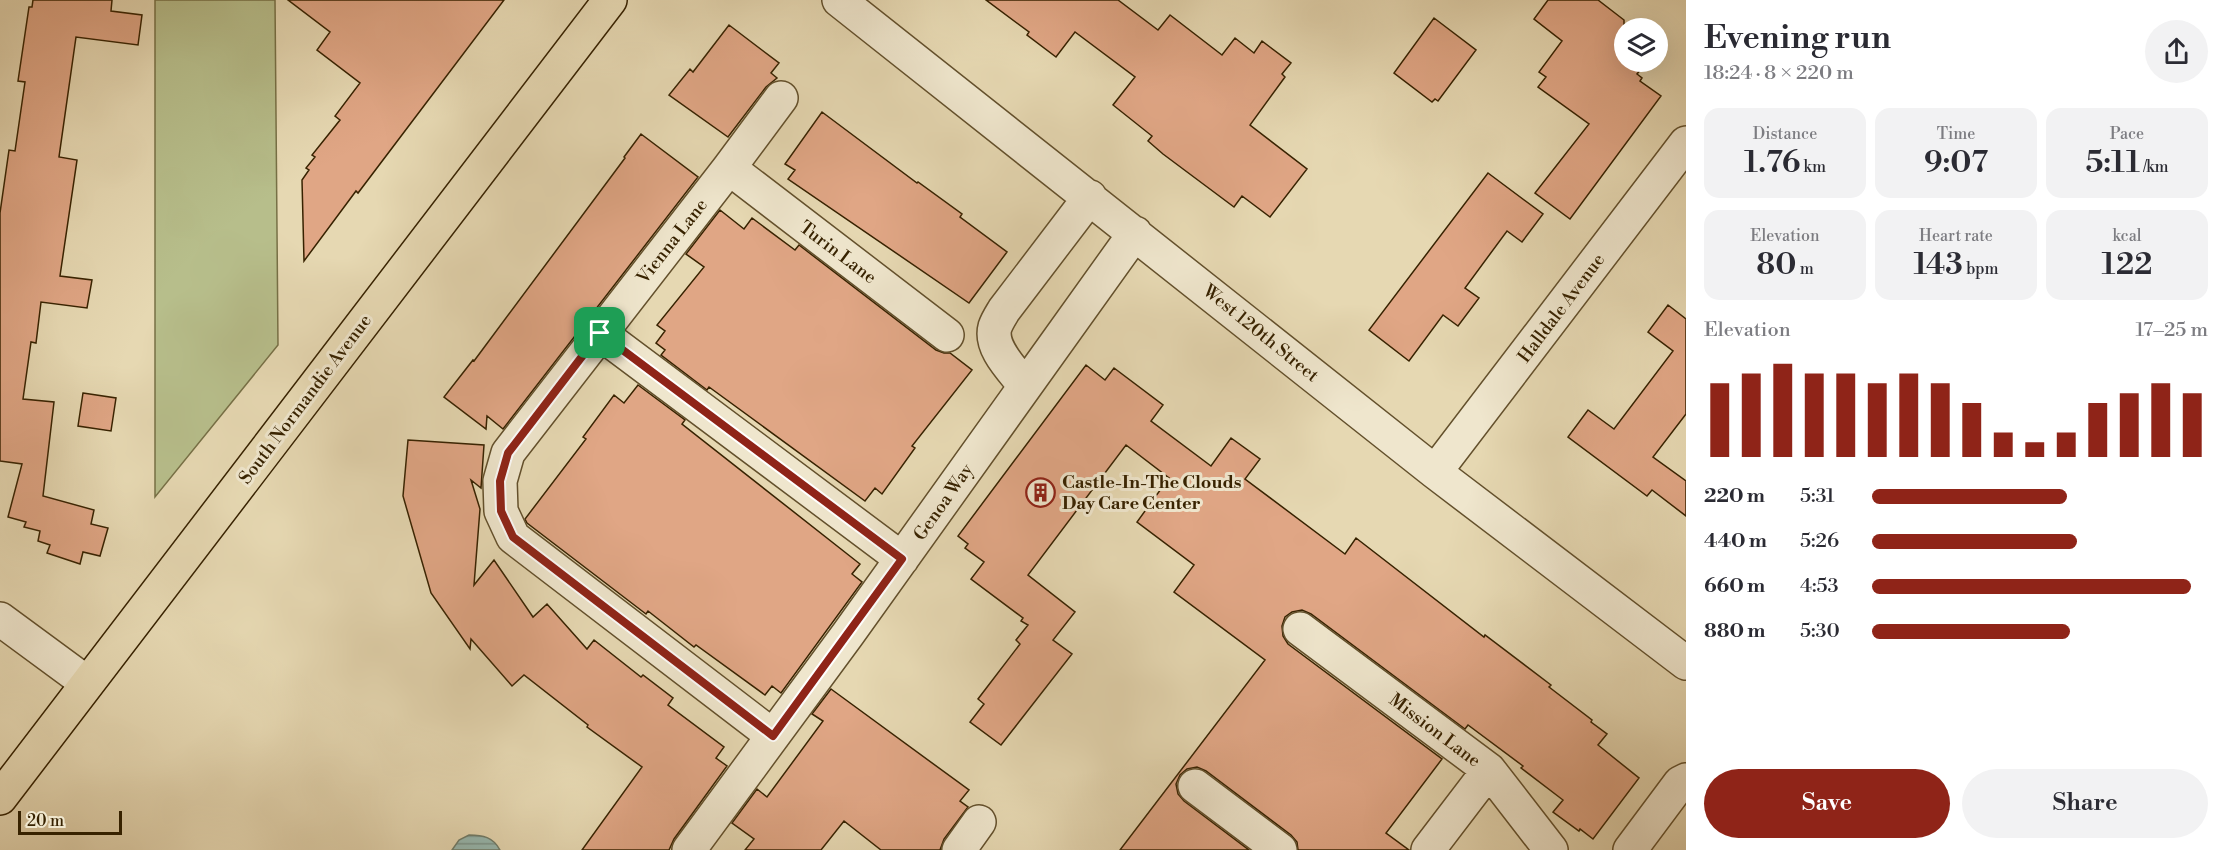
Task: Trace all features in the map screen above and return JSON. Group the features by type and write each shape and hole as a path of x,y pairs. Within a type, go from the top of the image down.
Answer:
{"main road":[{"name":"South Normandie Avenue","path":"0,798 610,0"}],"street":[{"name":"West 120th Street","path":"839,0 1435,472 1686,663"},
{"name":"Vienna Lane","path":"773,736 513,537 501,511 500,481 508,453 781,98"},
{"name":"Halldale Avenue","path":"1435,472 1686,143"},
{"name":"Turin Lane","path":"729,168 947,335"},
{"path":"1025,386 1005,361 996,344 994,329 1004,310 1090,197"},
{"name":"Genoa Way","path":"689,850 902,559 1135,233"},
{"path":"600,333 902,559"},
{"path":"0,619 87,683"},
{"name":"Mission Lane","path":"1300,629 1489,770 1551,850"},
{"path":"1428,850 1489,770"},
{"path":"1630,850 1680,783 1686,780"},
{"path":"1195,786 1280,850"},
{"path":"958,850 979,822"}],"green space":[{"path":"155,0 275,0 278,345 155,497"}],"water":[{"path":"469,835 487,838 494,842 500,850 452,850 459,840"}],"building":[{"path":"33,0 112,0 111,11 142,15 138,45 76,37 59,157 77,160 60,276 92,280 87,308 41,302 36,343 31,342 23,399 54,402 43,496 94,510 91,524 108,528 100,556 83,552 80,564 47,553 50,545 38,541 40,531 24,527 26,522 8,517 22,464 0,461 0,213 9,150 15,151 25,82 18,81 29,7 32,7"},
{"path":"288,0 504,0 304,261 302,180 309,170 306,168 315,157 312,155 340,120 335,116 360,83 317,50 330,32"},
{"path":"986,0 1118,0 1158,30 1170,15 1222,55 1235,38 1254,53 1262,41 1291,63 1282,74 1285,77 1250,125 1307,169 1270,217 1242,196 1234,207 1163,154 1148,141 1152,136 1113,105 1135,77 1075,32 1056,57 1027,35 1029,32"},
{"path":"1548,0 1598,0 1621,18 1614,18 1614,72 1639,72 1637,74 1642,78 1640,81 1661,96 1570,219 1535,193 1589,124 1538,87 1546,77 1539,72 1562,41 1534,19"},
{"path":"1434,18 1476,50 1438,101 1435,99 1432,102 1394,73"},
{"path":"729,25 779,63 771,73 777,78 766,87 728,137 669,95 690,69 693,72"},
{"path":"822,112 962,214 960,217 1007,252 969,303 788,179 795,170 785,164"},
{"path":"641,134 698,177 503,429 487,416 486,429 444,397 474,361"},
{"path":"1488,173 1543,214 1522,242 1507,231 1465,288 1479,298 1458,326 1443,315 1409,361 1369,330"},
{"path":"720,210 744,229 752,218 795,250 799,245 936,350 950,353 972,370 912,446 915,448 882,494 875,488 865,501 709,387 707,390 661,355 665,350 656,343 665,331 657,325 704,267 686,254"},
{"path":"1668,305 1686,319 1686,414 1653,457 1686,481 1686,516 1652,490 1647,496 1568,437 1588,410 1614,429 1673,351 1648,332"},
{"path":"1086,365 1105,380 1114,368 1163,405 1151,421 1211,466 1231,438 1260,459 1245,479 1345,554 1356,538 1484,637 1485,635 1551,685 1549,687 1607,734 1598,745 1639,778 1593,839 1553,812 1563,800 1521,768 1523,766 1468,725 1465,729 1311,614 1302,610 1292,612 1285,617 1282,626 1283,636 1288,644 1442,759 1386,833 1409,850 1298,850 1297,842 1291,835 1206,771 1197,767 1187,769 1180,775 1176,784 1178,794 1249,850 1120,850 1265,660 1174,592 1194,565 1137,522 1169,478 1126,445 1028,575 1075,612 1053,640 1072,654 1001,745 970,722 984,704 978,699 1020,644 1016,640 1028,625 1021,621 1023,618 971,579 984,562 965,548 968,544 958,536"},
{"path":"638,385 685,420 682,424 860,564 852,574 862,582 781,693 772,686 765,695 696,645 694,647 648,611 646,614 527,523 525,519 586,439 583,437 614,395 624,403"},
{"path":"83,393 116,398 111,431 78,426"},
{"path":"408,440 484,445 481,488 471,480 480,509 474,585 494,560 533,617 547,604 587,649 594,640 641,677 643,675 673,698 668,705 724,747 716,758 727,766 674,839 669,850 582,850 642,767 587,727 588,725 524,675 512,686 471,639 470,649 431,593 403,496"},
{"path":"831,689 969,790 960,801 968,807 944,839 940,850 881,850 844,821 821,850 745,850 754,839 732,823 757,789 767,797 823,721 812,714"}],"place":[{"name":"Castle-In-The Clouds Day Care Center","path":"1041,492"}],"route":[{"path":"600,333 902,559 773,736 513,537 501,511 500,481 508,453 600,333"}]}
